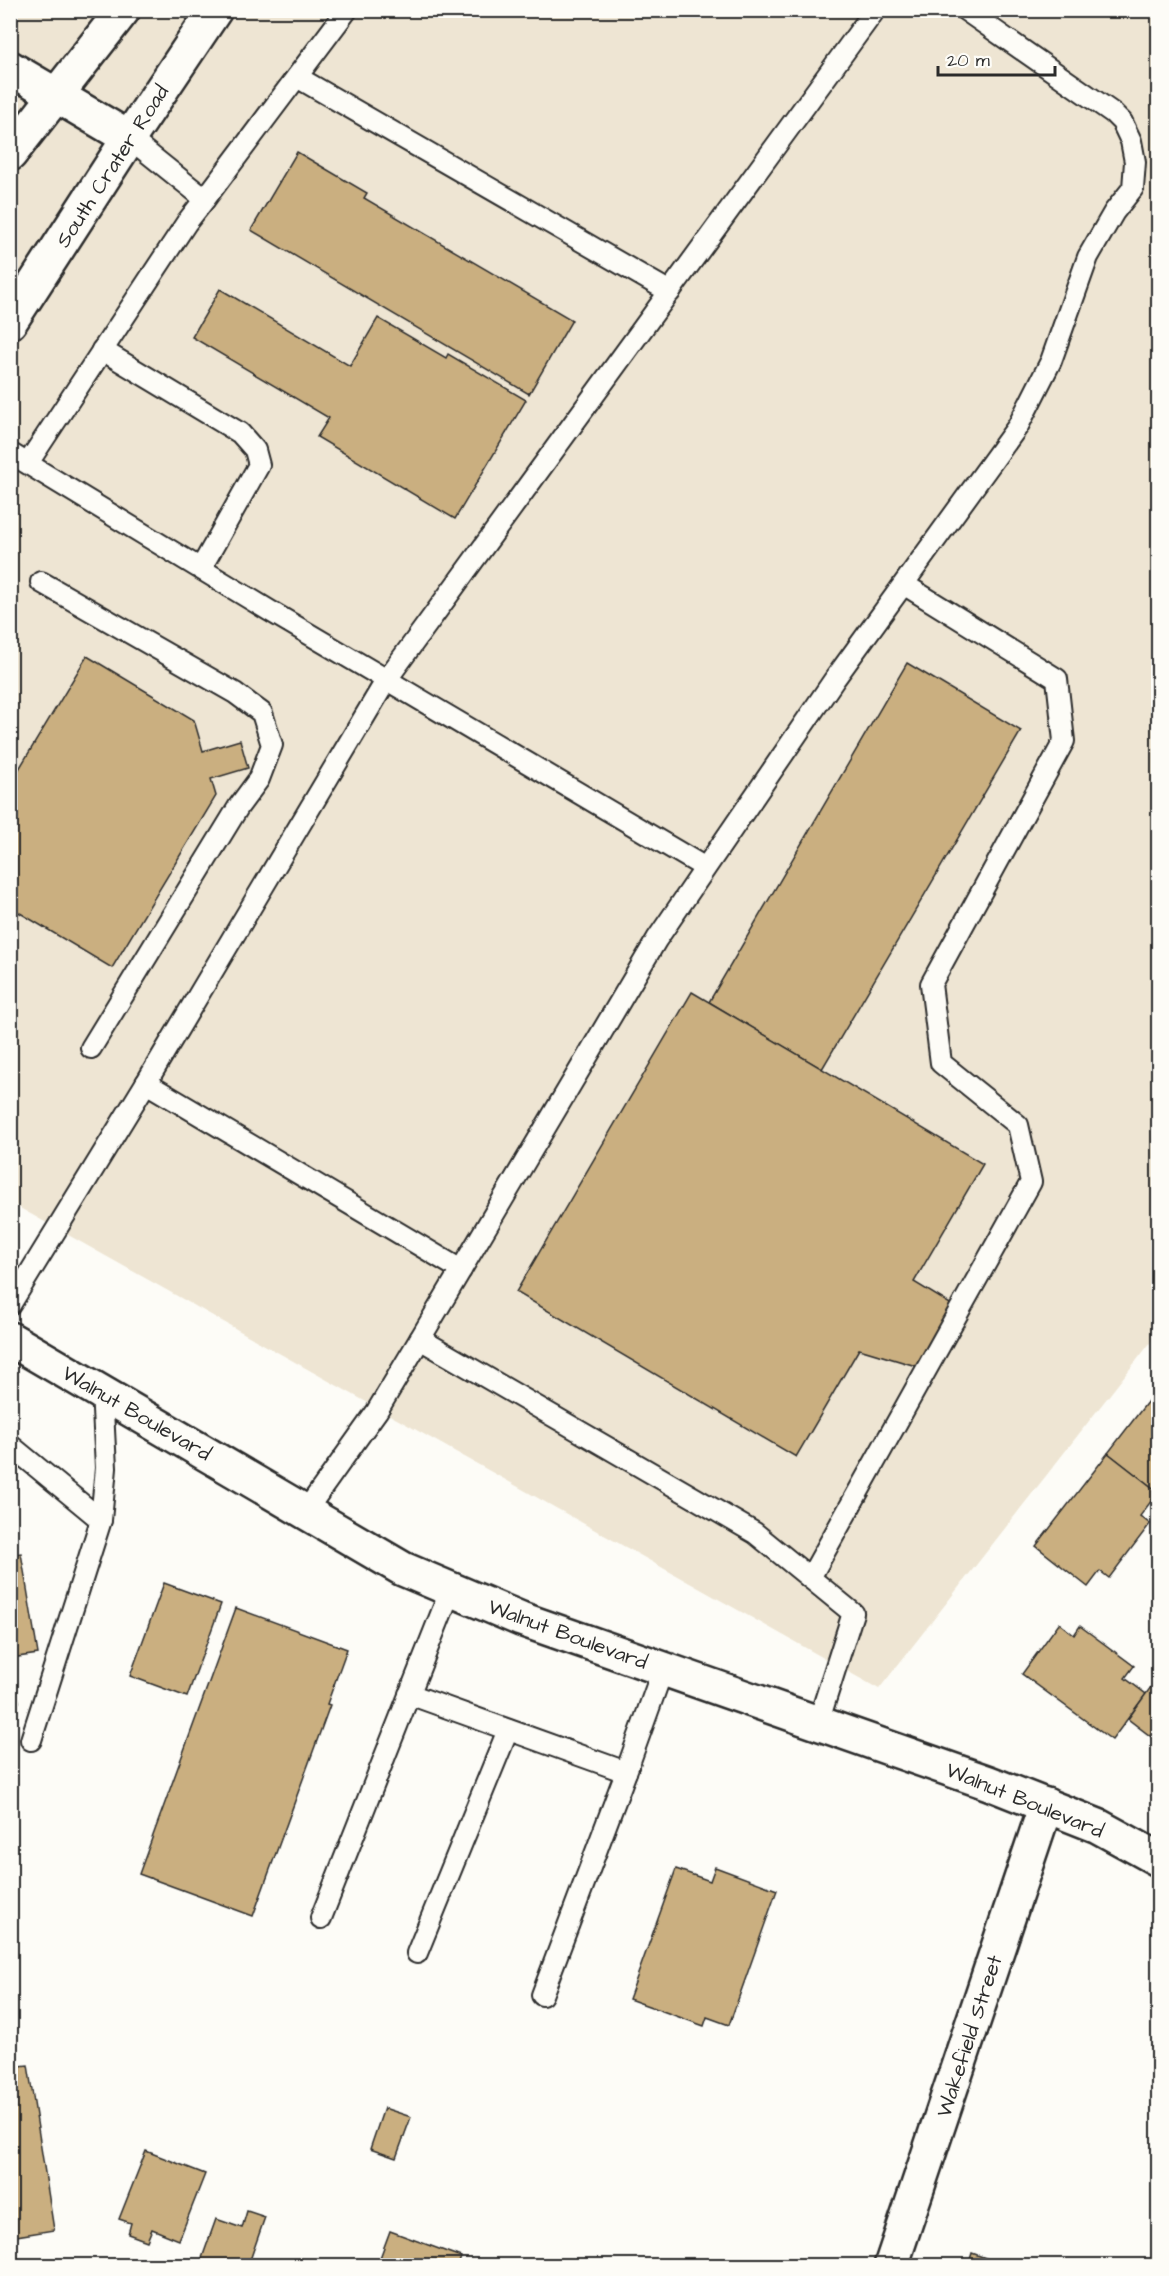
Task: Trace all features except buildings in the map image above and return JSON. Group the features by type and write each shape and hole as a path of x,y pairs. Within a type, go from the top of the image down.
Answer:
{"street":[{"path":"10,154 123,10"},
{"name":"South Crater Road","path":"10,322 215,10"},
{"path":"10,68 129,138"},
{"name":"Walnut Boulevard","path":"10,1339 403,1569 521,1619 1046,1805 1098,1827 1158,1859"},
{"name":"Wakefield Street","path":"891,2265 1046,1805"}],"lane":[{"path":"28,463 187,222 347,10"},
{"path":"10,1305 146,1083 387,679 875,10"},
{"path":"306,1512 376,1411 420,1340 657,939 704,867 834,680 905,585 1017,426 1051,361 1088,257 1113,212 1133,188 1135,162 1131,141 1122,122 1113,113 965,10"},
{"path":"297,77 670,292"},
{"path":"129,138 205,199"},
{"path":"102,350 240,433 255,450 259,465 201,568"},
{"path":"10,453 704,867"},
{"path":"41,582 235,693 262,713 272,745 259,779 239,806 91,1048"},
{"path":"810,1578 1031,1182 1018,1125 941,1063 932,984 1064,741 1057,678 905,585"},
{"path":"146,1083 460,1270"},
{"path":"420,1340 755,1533 853,1613 818,1723"},
{"path":"31,1740 101,1520 106,1468 102,1391"},
{"path":"10,1445 101,1520"},
{"path":"321,1918 451,1589"},
{"path":"542,1995 663,1669"},
{"path":"410,1695 626,1772"},
{"path":"417,1953 508,1730"}],"shaded area":[{"path":"11,11 1158,11 1158,1333 879,1689 11,1203"}]}
